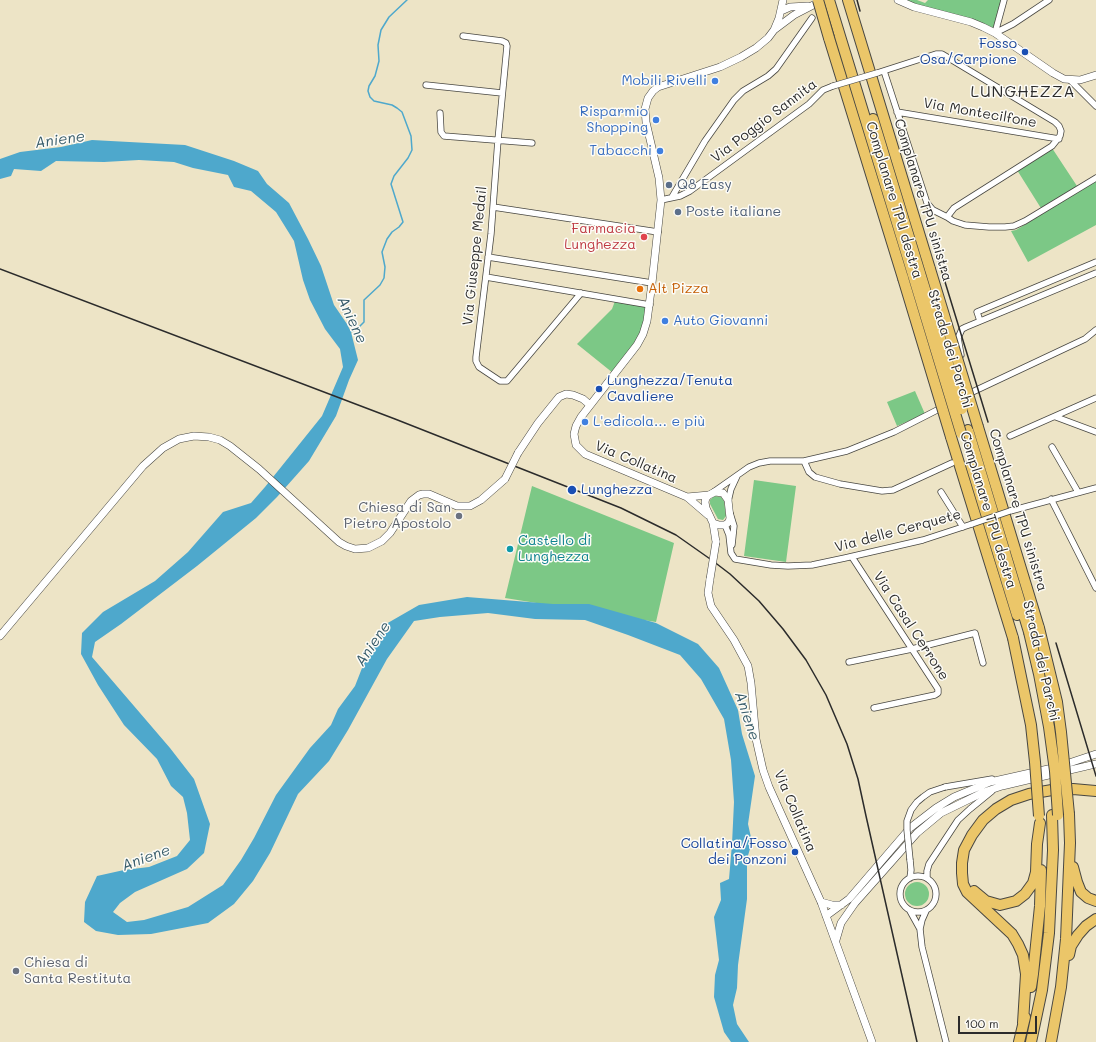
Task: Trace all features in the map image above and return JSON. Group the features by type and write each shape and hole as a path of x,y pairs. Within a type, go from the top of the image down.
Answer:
{"highway":[{"name":"Strada dei Parchi","path":"829,0 843,33"},
{"name":"Strada dei Parchi","path":"836,0 843,33 1025,633 1039,674 1049,727 1054,765 1055,815 1059,870 1055,932 1050,976 1038,1042"},
{"name":"Complanare TPU sinistra","path":"848,0 916,274 978,427 1040,628 1057,702 1062,732 1070,843 1066,939 1057,1011 1051,1042"},
{"name":"Complanare TPU destra","path":"814,3 830,38 916,274 952,436 1013,638 1031,725 1040,820 1040,906 1034,974 1019,1042"},
{"path":"1023,1023 1026,974 1023,955 1012,934 977,903 967,892 963,884 962,873 964,850 972,835 983,820 996,809 1011,800 1029,794 1056,789 1096,791"},
{"path":"1040,820 1036,872 1033,883 1025,894 1016,901 1004,904 993,904 981,897 973,889 968,879 967,860 974,841 984,827 994,817 1009,807 1035,798 1096,796"},
{"name":"Strada dei Parchi","path":"1032,1042 1043,983 1049,933 1055,815"},
{"path":"1070,843 1074,871 1079,888 1084,896 1096,901"},
{"path":"1057,1011 1063,992 1071,946 1080,932 1096,919"}],"street":[{"path":"774,30 783,0"},
{"path":"790,0 796,7"},
{"path":"781,10 822,0"},
{"path":"898,0 917,8 971,22 995,33 1056,75 1070,80 1083,80 1096,75"},
{"path":"995,33 1004,0"},
{"path":"995,33 1013,24 1049,0"},
{"path":"0,636 143,466 166,446 176,440 198,436 213,438 234,448 260,469 342,544 350,548 362,549 372,547 384,539 411,501 419,495 429,494 457,506 466,506 479,502 505,478 518,453 535,426 559,397 566,394 576,396 590,405 638,343 646,326 650,304 661,200 659,178 645,115 646,104 650,94 658,87 707,71 740,57 762,43 774,30 794,15 814,3"},
{"path":"781,10 794,15"},
{"path":"672,197 705,141 734,100 743,91 768,76 776,69 812,18"},
{"name":"Via Giuseppe Medail","path":"463,36 502,41 507,44 493,207 476,361 482,370 501,382 506,382 582,294"},
{"name":"Via Poggio Sannita","path":"661,200 682,195 690,191 809,104 823,90 936,54 942,54 1056,122 1061,131 1059,139"},
{"path":"884,71 927,203 933,210 960,224 989,227 1017,225 1096,178"},
{"path":"1070,80 1096,106"},
{"path":"426,85 502,93"},
{"name":"Via Montecilfone","path":"897,112 1059,139"},
{"path":"440,113 441,132 443,136 532,143"},
{"path":"947,217 955,208 1048,149 1059,139"},
{"path":"493,207 658,232"},
{"path":"488,256 652,283"},
{"path":"980,321 976,312 1096,262"},
{"path":"971,392 958,338 962,330 980,321 1096,273"},
{"path":"486,277 650,304"},
{"path":"724,525 713,523 708,515 705,502 711,494 749,467 773,460 804,461 847,451 894,432 971,392 1085,339 1096,330"},
{"path":"1010,436 1056,417 1096,398"},
{"name":"Via Collatina","path":"590,405 581,417 575,429 574,440 578,449 589,456 687,497 708,515"},
{"path":"1056,417 1096,432"},
{"path":"1052,447 1078,492"},
{"path":"804,461 809,472 815,477 840,484 882,491 893,490 952,463"},
{"path":"728,502 732,485 739,475"},
{"name":"Via delle Cerquete","path":"731,552 733,557 738,560 788,566 812,564 852,557 923,540 1051,499 1096,488"},
{"path":"711,494 717,492 723,494 728,502 730,520 724,525"},
{"path":"941,492 962,527"},
{"name":"Via Collatina","path":"687,497 711,494"},
{"path":"1051,499 1096,588"},
{"path":"730,513 733,520 734,530 731,552"},
{"name":"Via Collatina","path":"713,523 716,542"},
{"path":"724,525 729,535 731,552"},
{"name":"Via Collatina","path":"724,525 716,542 708,596 712,608 734,640 748,666 756,739 768,787 821,902 872,1042"},
{"name":"Via Casal Cerrone","path":"852,557 937,686 937,693 934,695 874,708"},
{"path":"849,662 912,649 975,633 983,663"},
{"path":"910,878 911,870 907,821 917,802 930,792 945,787 1056,767 1096,754"},
{"path":"836,942 840,925 855,903 917,833 940,813 984,792 1002,786 1096,764"},
{"path":"826,916 843,904 859,888 910,828 936,808 954,797 978,786 1018,775"},
{"path":"927,878 929,864 958,820 989,793 1002,786"},
{"path":"920,929 900,897 902,886 910,878 915,876 927,878 932,882 935,888 935,901 926,911 920,929 922,947 946,1042"},
{"path":"821,902 832,905 843,904"},
{"path":"826,916 838,913 855,903"},
{"path":"910,911 926,911"}],"green space":[{"path":"898,0 917,0 925,3 928,0 1004,0 995,33"},
{"path":"1052,148 1077,186 1096,175 1096,225 1028,262 1011,231 1016,230 1044,213 1017,170"},
{"path":"615,301 647,306 645,321 636,343 613,373 577,344 612,309"},
{"path":"915,391 925,414 897,426 887,402"},
{"path":"754,480 796,486 786,562 744,556"},
{"path":"532,486 674,543 656,622 505,598"},
{"path":"714,496 721,497 724,501 726,516 723,520 718,519 710,504 710,500"},
{"path":"917,882 926,885 929,894 926,903 917,906 908,903 905,894 908,885"}],"water":[{"path":"92,140 185,145 234,161 258,171 267,184 289,203 321,266 334,305 351,332 358,360 336,416 309,461 277,497 256,518 197,566 95,642 92,657 170,748 194,779 210,824 204,853 187,869 135,892 120,903 113,912 127,922 144,920 188,907 223,885 241,860 254,838 276,795 310,748 331,725 338,709 355,686 364,663 386,624 419,605 467,597 553,604 589,604 656,623 698,644 719,668 738,710 742,734 755,776 748,824 752,842 747,859 747,899 738,965 737,988 733,1005 737,1024 749,1042 731,1042 724,1032 714,997 715,975 719,960 714,917 721,900 720,883 729,879 734,802 731,760 724,719 701,679 680,655 585,620 535,619 488,613 414,621 387,659 329,761 298,794 270,853 253,881 234,904 208,923 151,934 118,935 96,931 84,922 85,902 97,876 124,870 149,867 177,856 190,840 187,813 183,797 171,786 157,759 124,725 98,685 81,654 82,633 103,612 155,581 188,552 223,512 251,503 322,416 343,367 340,349 325,329 310,300 303,280 294,241 276,212 251,191 234,187 228,175 193,168 174,162 139,160 104,162 56,161 41,171 14,169 11,176 0,179 0,159 20,152 61,147"}],"waterway":[{"name":"Aniene","path":"350,332 357,329 364,322 364,300 380,285 384,278 385,267 382,252 387,239 403,222 391,184 394,176 408,158 412,150 411,136 402,112 392,105 374,101 370,97 368,91 369,86 375,76 379,61 378,45 381,30 389,17 407,0"}],"railway":[{"path":"857,0 860,11"},
{"path":"930,233 988,422"},
{"path":"0,269 395,419 621,508 676,535 730,574 759,601 783,629 806,660 826,695 847,744 858,779 917,1042"},
{"path":"1056,643 1096,776"}],"place":[{"name":"Fosso Osa/Carpione","path":"1025,52"},
{"name":"Mobili Rivelli","path":"715,81"},
{"name":"Risparmio Shopping","path":"656,120"},
{"name":"Tabacchi","path":"660,151"},
{"name":"Q8 Easy","path":"669,185"},
{"name":"Poste italiane","path":"678,212"},
{"name":"Farmacia Lunghezza","path":"644,237"},
{"name":"Alt Pizza","path":"640,289"},
{"name":"Auto Giovanni","path":"665,321"},
{"name":"Lunghezza/Tenuta Cavaliere","path":"599,389"},
{"name":"L'edicola… e più","path":"585,422"},
{"name":"Lunghezza","path":"572,490"},
{"name":"Chiesa di San Pietro Apostolo","path":"459,516"},
{"name":"Castello di Lunghezza","path":"510,549"},
{"name":"Collatina/Fosso dei Ponzoni","path":"795,852"},
{"name":"Chiesa di Santa Restituta","path":"16,971"}],"district":[{"name":"LUNGHEZZA","path":"1023,92"}]}
